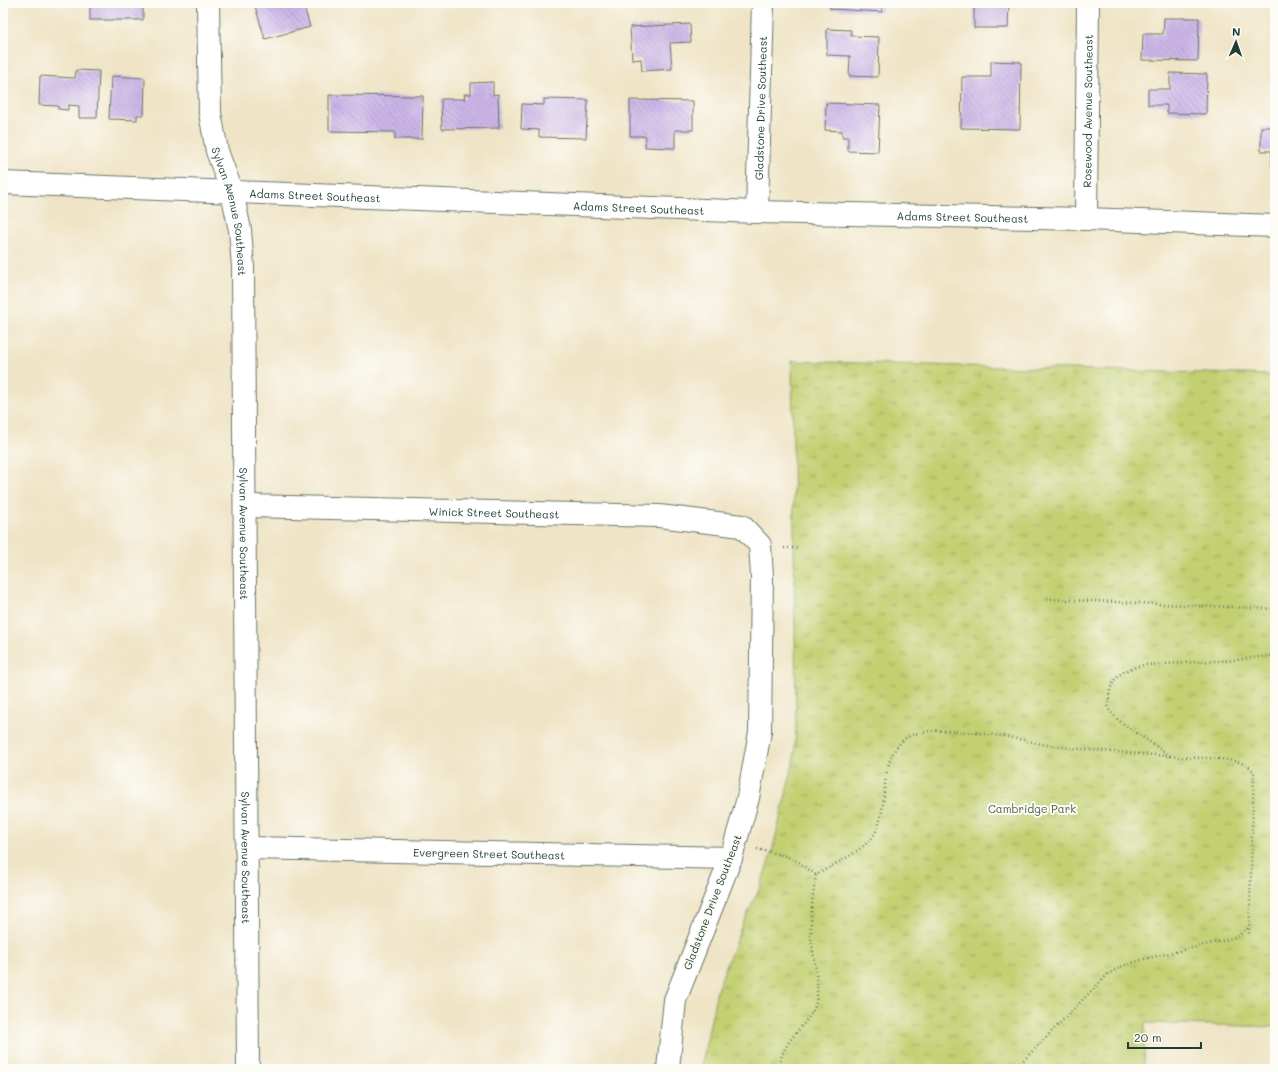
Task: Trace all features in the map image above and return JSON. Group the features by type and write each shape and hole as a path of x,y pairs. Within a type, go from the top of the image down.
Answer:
{"street":[{"name":"Sylvan Avenue Southeast","path":"208,3 210,113 217,151 232,192 240,230 243,267 248,1069"},
{"name":"Gladstone Drive Southeast","path":"757,212 763,3"},
{"name":"Rosewood Avenue Southeast","path":"1086,219 1088,3"},
{"name":"Adams Street Southeast","path":"3,183 757,212 1086,219 1275,226"},
{"name":"Winick Street Southeast","path":"245,506 659,516 742,526"},
{"name":"Gladstone Drive Southeast","path":"668,1069 675,1000 733,851 748,798 760,732 762,576 760,545 742,526"},
{"name":"Evergreen Street Southeast","path":"246,848 733,851"}],"path":[{"path":"780,548 800,548"},
{"path":"1047,600 1275,609"},
{"path":"1171,756 1118,720 1108,709 1111,687 1115,679 1131,668 1144,665 1235,660 1275,655"},
{"path":"816,875 863,847 872,838 878,824 884,800 887,768 891,757 898,746 907,738 918,733 931,731 1002,736 1078,749 1236,762 1247,766 1254,772 1249,936"},
{"path":"733,851 786,856 797,861 816,875"},
{"path":"780,1069 779,1060 784,1050 811,1014 815,1006 817,984 811,935 811,919 816,875"},
{"path":"1015,1069 1108,974 1123,966 1144,959 1238,936 1250,927"}],"green space":[{"name":"Cambridge Park","path":"792,361 1275,375 1275,1027 1145,1023 1144,1069 701,1069 717,990 742,925 759,890 772,852 794,760 796,725"}],"building":[{"path":"90,3 139,3 139,5 143,5 143,20 90,20"},
{"path":"265,3 303,3 310,27 265,39 255,6"},
{"path":"830,3 883,3 882,12 830,9"},
{"path":"974,3 1009,3 1008,28 974,28"},
{"path":"1204,3 1204,5 1148,4"},
{"path":"1164,18 1199,18 1198,61 1142,60 1143,34 1163,34"},
{"path":"690,24 691,42 670,43 672,69 642,71 641,59 632,60 630,27"},
{"path":"827,29 851,30 851,36 879,37 878,77 849,76 850,56 827,55"},
{"path":"991,61 1021,62 1020,129 961,128 962,77 991,77"},
{"path":"76,70 99,71 97,118 79,118 79,106 68,105 68,110 58,109 58,106 39,105 40,76 75,78"},
{"path":"1170,73 1207,74 1206,114 1167,113 1167,105 1148,105 1148,89 1170,89"},
{"path":"111,76 145,78 144,115 137,115 137,120 109,119"},
{"path":"493,82 493,95 498,94 499,128 442,129 441,99 465,99 464,94 471,94 471,83"},
{"path":"329,95 423,96 422,139 395,139 395,132 329,131"},
{"path":"544,99 588,100 586,138 539,137 539,130 521,129 522,104 544,105"},
{"path":"630,100 693,101 693,130 675,130 675,148 645,147 646,136 630,136"},
{"path":"826,103 880,105 878,152 848,151 848,137 842,137 842,131 825,130"},
{"path":"1261,127 1275,127 1275,167 1272,167 1272,151 1261,151"}]}
